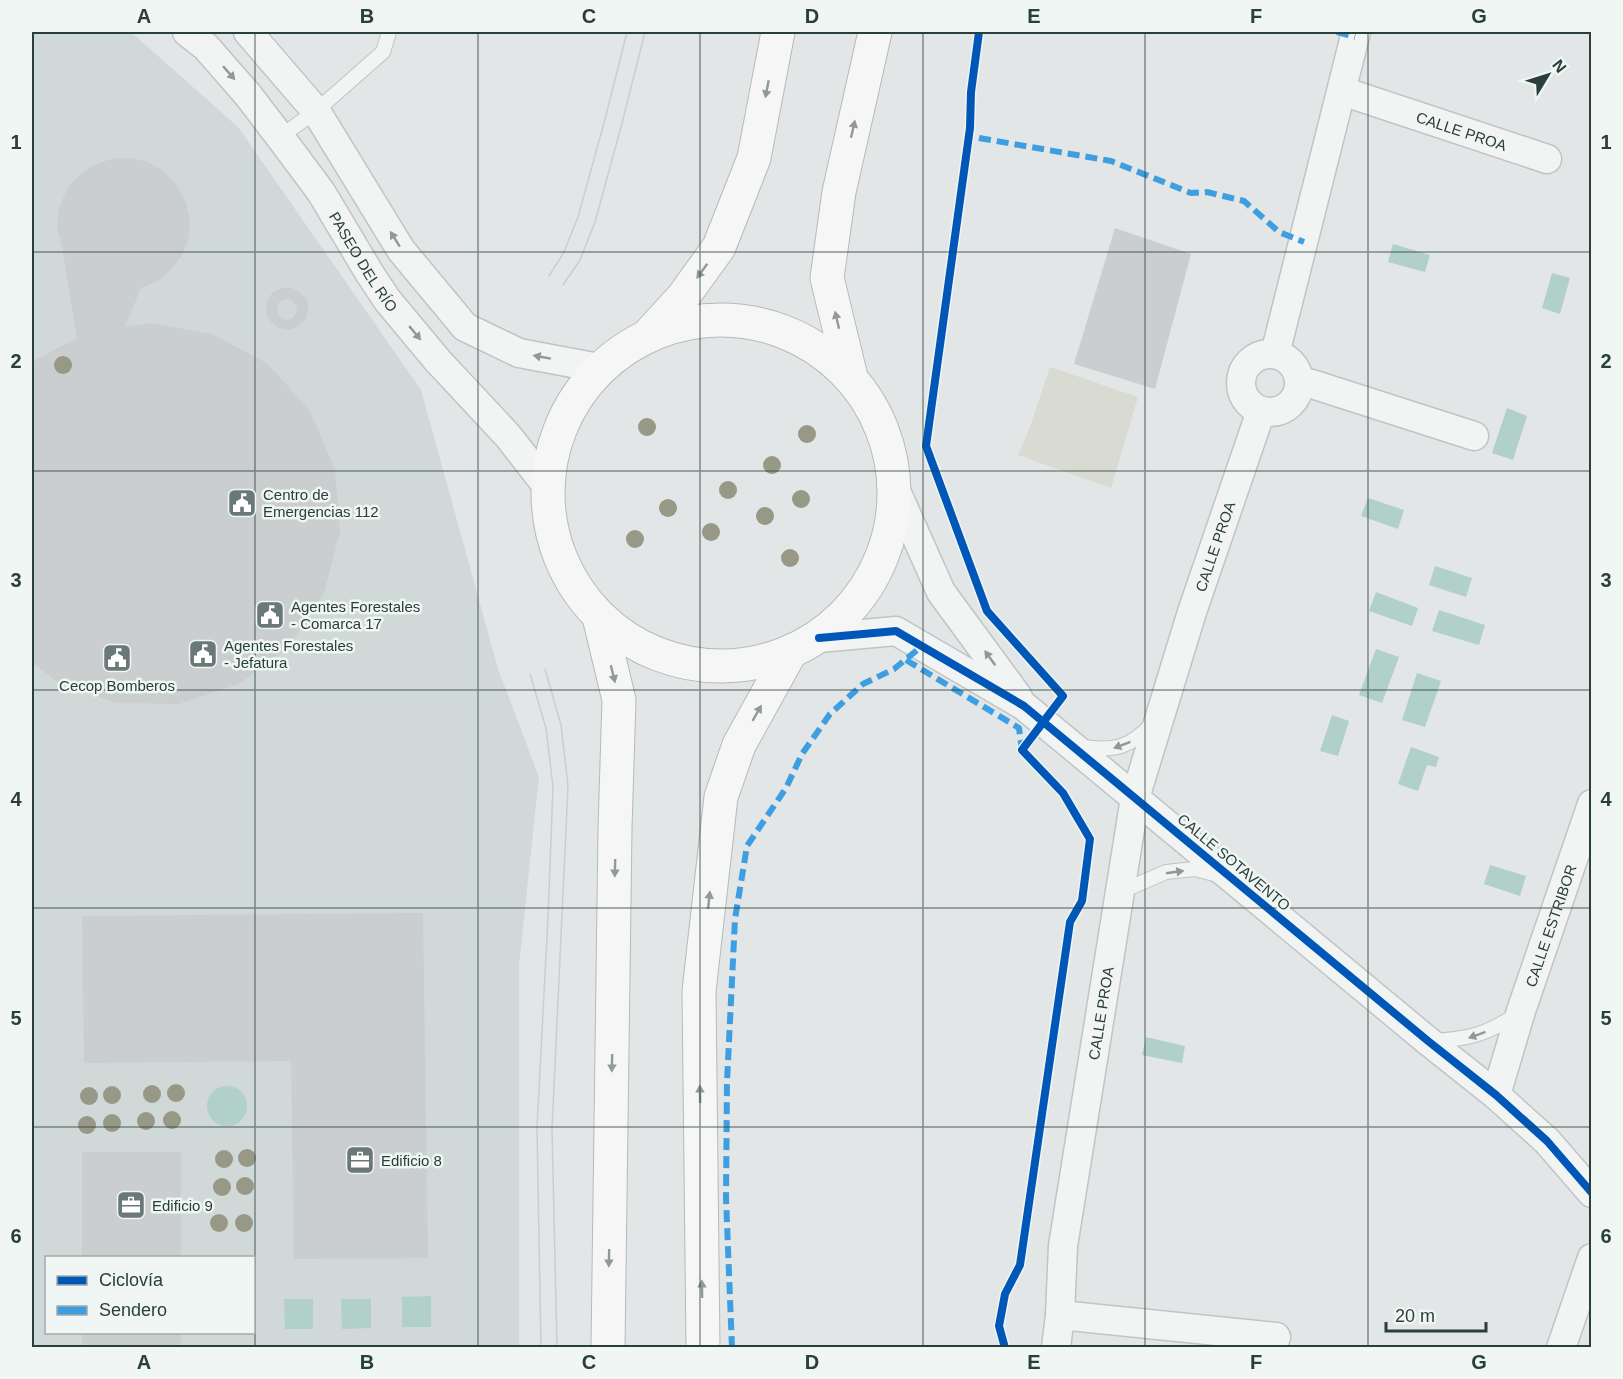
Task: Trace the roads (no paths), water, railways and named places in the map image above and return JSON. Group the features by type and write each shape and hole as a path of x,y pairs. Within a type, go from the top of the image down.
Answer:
{"highway":[{"path":"650,333 683,297 719,247 754,158 778,32"},
{"path":"851,377 827,278 839,192 875,32"},
{"path":"703,319 758,322 809,342 851,377 875,411 890,450 896,491 887,548 860,598 819,638 790,653 741,666 690,664 641,647 599,617 570,579 552,534 547,486 554,442 572,402 599,368 623,348 650,333 703,319"},
{"path":"599,617 619,700 615,828 608,1347"},
{"path":"703,1347 699,991 721,797 739,745 790,653"}],"street":[{"name":"PASEO DEL RÍO","path":"187,32 206,47 248,95 280,137 321,192 369,274 388,301 438,362 508,436 547,486"},
{"path":"248,32 316,111 401,250 465,327 519,353 599,368"},
{"path":"1275,354 1356,32"},
{"name":"CALLE PROA","path":"1342,91 1547,159"},
{"path":"1267,353 1289,360 1300,381 1297,395 1289,406 1276,412 1254,408 1244,396 1240,380 1246,365 1267,353"},
{"path":"1300,381 1474,436"},
{"name":"CALLE PROA","path":"1056,1347 1063,1246 1135,798 1192,612 1261,411"},
{"name":"CALLE SOTAVENTO","path":"896,491 941,592 1024,706"},
{"name":"CALLE SOTAVENTO","path":"819,638 896,631 1024,706 1496,1095 1547,1142 1592,1193"},
{"name":"CALLE ESTRIBOR","path":"1496,1095 1521,1011 1592,804"},
{"path":"1561,1347 1583,1305 1592,1258"},
{"path":"1060,1315 1276,1337"}],"lane":[{"path":"280,137 316,111 384,52 389,32"},
{"name":"CALLE PROA","path":"1074,746 1119,748 1147,730 1160,715"},
{"path":"1120,892 1166,872 1195,869 1234,879"},
{"path":"1428,1041 1469,1038 1497,1027 1521,1011"}],"tram line":[{"path":"549,276 564,252 578,217 627,32"},
{"path":"563,285 580,260 595,222 645,32"},
{"path":"545,669 561,725 568,786 552,1129 557,1348"},
{"path":"530,674 546,728 553,787 537,1128 541,1348"}],"place":[{"name":"Centro de Emergencias 112","path":"242,503"},
{"name":"Agentes Forestales - Comarca 17","path":"270,615"},
{"name":"Agentes Forestales - Jefatura","path":"203,654"},
{"name":"Cecop Bomberos","path":"117,658"},
{"name":"Edificio 8","path":"360,1160"},
{"name":"Edificio 9","path":"131,1205"}]}
